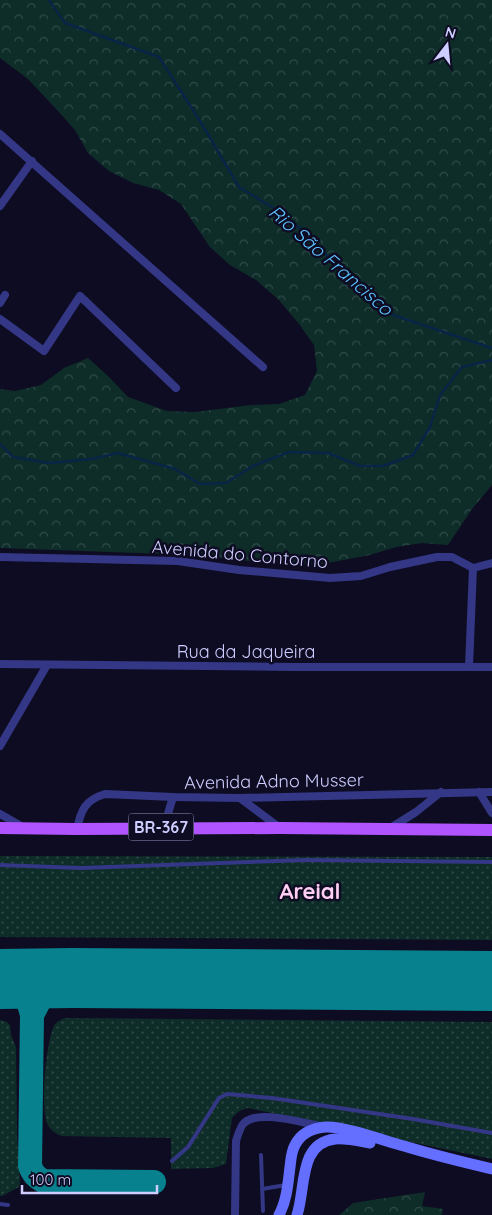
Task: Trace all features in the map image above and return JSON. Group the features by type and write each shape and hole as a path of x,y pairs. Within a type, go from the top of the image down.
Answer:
{"main road":[{"name":"BR-367","path":"0,828 164,827 492,830"},
{"path":"279,1215 283,1208 288,1185 294,1146 301,1136 310,1131 328,1127 351,1131 412,1149 492,1169"},
{"path":"297,1215 307,1163 312,1150 318,1144 342,1139 412,1149"}],"street":[{"path":"0,134 263,367"},
{"path":"0,206 32,161"},
{"path":"0,303 5,295"},
{"path":"0,319 44,351 80,296 176,388"},
{"name":"Avenida do Contorno","path":"0,557 178,560 239,570 330,578 361,576 396,565 437,557 452,557 473,568"},
{"path":"469,667 473,568 492,563"},
{"name":"Rua da Jaqueira","path":"0,664 492,667"},
{"path":"0,746 47,665"},
{"path":"389,828 416,812 441,792"},
{"path":"479,792 492,813"},
{"name":"Avenida Adno Musser","path":"77,829 80,815 86,805 94,797 105,794 173,798 240,798 492,792"},
{"path":"164,827 173,798"},
{"path":"240,798 280,828"},
{"path":"0,814 25,828"},
{"path":"235,1215 236,1141 244,1123 252,1118 264,1116 328,1127"}],"lane":[{"path":"0,865 81,868 306,860 492,862"},
{"path":"172,1161 188,1147 219,1098 227,1094 272,1098 492,1133"},
{"path":"260,1154 263,1212"},
{"path":"262,1189 288,1185"},
{"path":"0,1204 8,1205"}],"green space":[{"path":"0,0 492,0 492,485 472,509 448,545 422,543 317,565 258,562 193,555 0,548 0,389 15,391 41,385 64,368 88,358 128,397 167,411 195,412 251,405 279,404 305,395 317,371 314,345 278,299 256,280 230,265 210,247 181,204 159,190 133,183 109,171 88,153 75,130 58,111 28,79 0,58"},
{"path":"0,856 492,857 492,940 0,937"},
{"path":"65,1018 492,1022 492,1159 248,1108 239,1111 232,1118 226,1164 213,1168 171,1169 171,1138 61,1136 53,1131 47,1123 44,1088 52,1032 55,1024"},
{"path":"0,1020 10,1025 11,1035 16,1047 17,1136 20,1182 19,1187 2,1196 0,1196"},
{"path":"425,1192 422,1206 443,1209 442,1215 339,1215 353,1203"}],"waterway":[{"name":"Rio São Francisco","path":"49,0 65,23 159,57 239,187 288,217 393,315 492,348"},
{"path":"0,444 13,457 49,463 91,459 118,453 175,469 200,484 226,483 253,466 289,452 328,453 360,466 383,466 413,455 430,427 440,395 462,367 492,360"}],"taxiway":[{"path":"72,978 57,982 44,992 32,1015 30,1166 32,1171 43,1181 154,1182"},
{"path":"0,980 13,984 22,992 28,1002 32,1015"}],"runway":[{"path":"0,979 492,981"}],"district":[{"name":"Areial","path":"310,891"}]}
